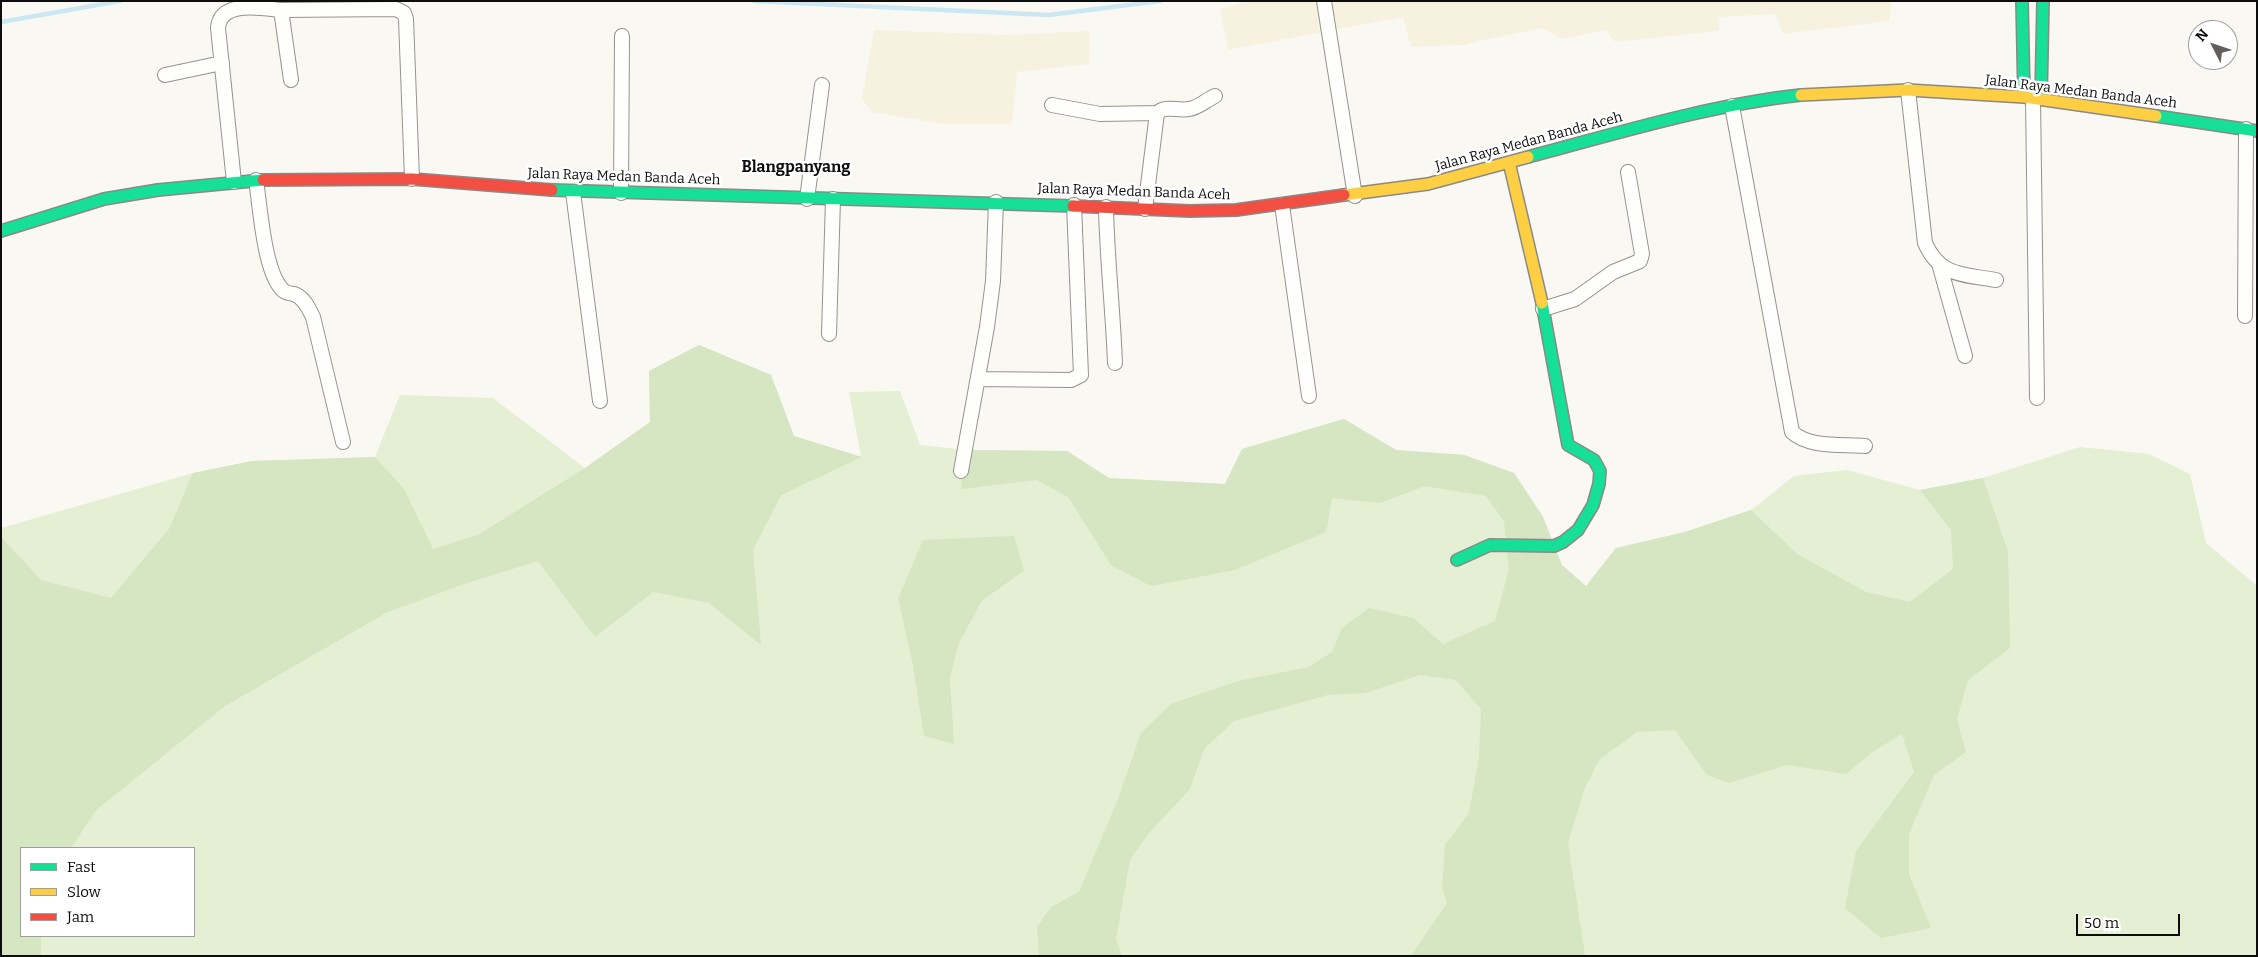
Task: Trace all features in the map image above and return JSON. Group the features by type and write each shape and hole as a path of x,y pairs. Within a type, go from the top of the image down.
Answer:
{"main road":[{"path":"2022,1 2032,98"},
{"path":"2032,98 2043,1"},
{"name":"Jalan Raya Medan Banda Aceh","path":"1,231 104,199 158,190 256,180 412,179 574,192 1236,210 1355,196 1428,184 1651,124 1766,99 1835,92 1908,90 2032,98 2251,130"},
{"path":"1457,560 1476,548 1494,544 1544,548 1557,546 1578,530 1590,516 1596,499 1600,470 1597,462 1568,445 1544,309 1509,162"}],"street":[{"path":"1324,1 1355,196"},
{"path":"234,182 218,28 222,16 233,9 243,6 281,10 396,9 404,13 406,20 412,179"},
{"path":"281,10 291,80"},
{"path":"621,193 622,36"},
{"path":"165,75 222,63"},
{"path":"807,198 822,84"},
{"path":"1908,90 1925,243 1931,256 1940,267 1965,356"},
{"path":"1052,105 1100,114 1157,113 1163,109 1188,110 1215,96"},
{"path":"2032,98 2037,398"},
{"path":"1732,106 1792,432 1799,439 1814,442 1865,446"},
{"path":"1145,208 1157,113"},
{"path":"2245,316 2251,130"},
{"path":"1544,309 1575,299 1604,277 1640,261 1642,254 1628,172"},
{"path":"256,180 264,236 274,278 281,290 302,299 311,312 343,442"},
{"path":"574,192 600,401"},
{"path":"829,334 833,199"},
{"path":"961,471 978,380 993,281 996,202"},
{"path":"978,380 1072,380 1081,375 1074,205"},
{"path":"1282,205 1309,396"},
{"path":"1106,207 1107,261 1113,315 1114,363"},
{"path":"1940,267 1958,273 1996,280"}],"shaded area":[{"path":"1248,1 1892,1 1889,21 1783,34 1776,14 1719,17 1719,31 1615,42 1606,30 1563,39 1541,28 1462,45 1411,47 1403,17 1228,50 1220,9"},
{"path":"874,30 1008,35 1090,31 1089,64 1017,72 1012,124 943,124 872,112 862,99"}],"green space":[{"path":"699,345 771,375 794,436 861,457 849,392 900,391 920,445 966,450 1067,451 1109,478 1225,484 1242,449 1344,419 1396,450 1464,455 1514,473 1543,517 1562,565 1586,586 1616,548 1685,532 1751,510 1794,476 1847,470 1920,490 1983,478 2080,447 2149,454 2190,474 2206,543 2257,586 2257,956 1,956 1,528 193,473 252,461 375,457 400,395 493,398 585,468 650,422 649,371","holes":["1024,571 982,601 959,643 950,678 953,744 913,666 898,599"]},
{"path":"699,345 771,375 794,436 862,457 781,495 753,550 761,645 709,603 653,592 595,637 538,561 461,585 386,613 225,706 96,810 72,847 20,847 20,937 41,937 41,956 1,956 1,537 41,580 111,598 169,529 193,473 252,461 375,457 404,489 433,549 478,535 585,468 650,422 649,371"},
{"path":"1344,419 1396,450 1464,455 1514,473 1543,517 1562,565 1586,586 1616,548 1685,532 1751,510 1797,554 1866,592 1910,602 1953,569 1951,530 1920,490 1983,478 2008,552 2010,648 1968,680 1957,719 1966,752 1934,775 1909,834 1909,874 1931,928 1881,938 1845,908 1856,851 1914,772 1902,734 1872,752 1846,774 1787,765 1729,783 1707,775 1675,730 1637,732 1599,760 1584,790 1568,843 1585,956 1411,956 1447,903 1442,888 1445,845 1469,813 1479,757 1481,709 1456,680 1420,675 1365,693 1328,695 1234,721 1204,749 1190,789 1148,834 1130,860 1116,939 1122,956 1039,956 1037,927 1051,907 1079,892 1118,799 1141,733 1171,704 1238,681 1309,667 1332,652 1342,628 1369,608 1413,618 1443,644 1495,621 1509,569 1504,521 1486,496 1425,486 1380,503 1332,498 1326,532 1235,570 1151,586 1112,566 1068,497 1037,480 961,489 966,450 1067,451 1109,478 1225,484 1242,449"},
{"path":"1014,536 1024,571 982,601 959,643 950,678 954,744 924,736 913,666 898,599 923,540"}],"waterway":[{"path":"1,22 120,1"},
{"path":"754,1 1049,15 1160,1"}],"traffic: fast":[{"path":"2022,1 2024,97"},
{"path":"2041,99 2043,1"},
{"path":"1528,157 1630,129 1698,113 1801,95"},
{"path":"2156,116 2257,131"},
{"path":"1,231 104,199 158,190 263,180"},
{"path":"552,190 1073,206"},
{"path":"1457,560 1490,545 1554,546 1563,542 1578,530 1593,505 1599,484 1600,471 1594,460 1568,445 1542,303"}],"traffic: slow":[{"path":"1801,95 1908,90 2024,97 2156,116"},
{"path":"1344,195 1428,184 1528,157"},
{"path":"1509,162 1542,303"}],"traffic: jam":[{"path":"263,180 412,179 552,190"},
{"path":"1073,206 1190,211 1236,210 1344,195"}],"district":[{"name":"Blangpanyang","path":"796,168"}]}
